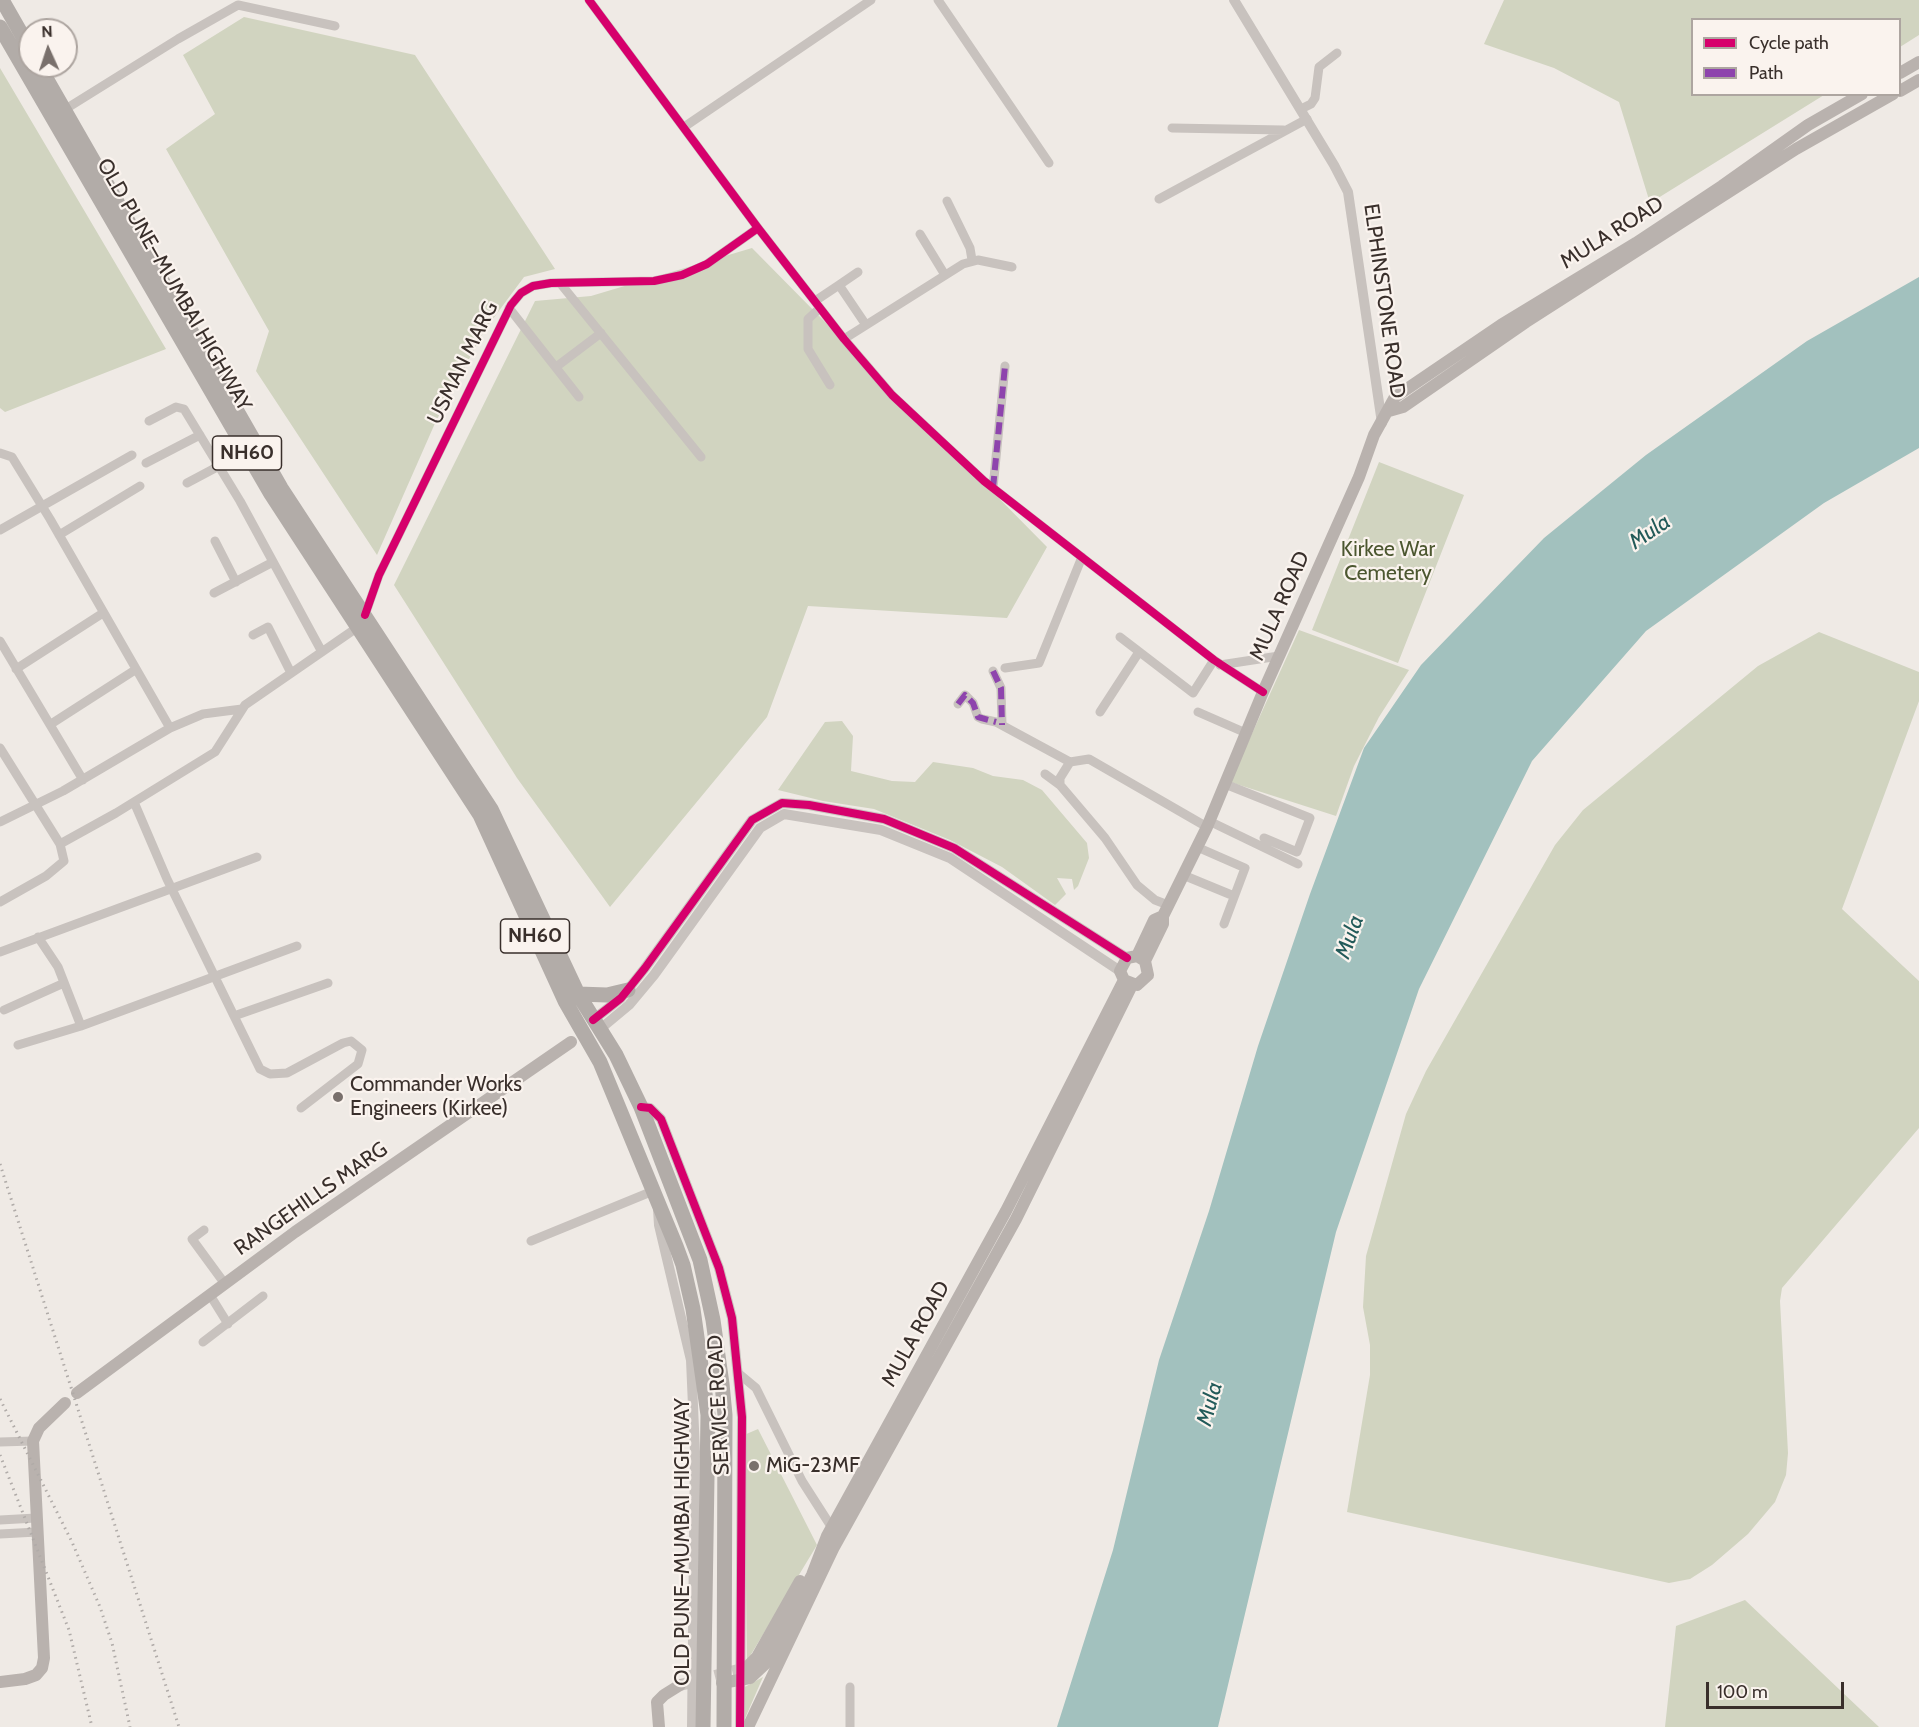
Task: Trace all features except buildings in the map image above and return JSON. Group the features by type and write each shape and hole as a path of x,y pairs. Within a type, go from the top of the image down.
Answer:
{"highway":[{"path":"2,0 18,28"},
{"name":"OLD PUNE–MUMBAI HIGHWAY","path":"0,27 271,494 362,621 491,809 578,994 616,1055 641,1107 700,1260 714,1328 725,1414 722,1683 724,1727"},
{"name":"OLD PUNE–MUMBAI HIGHWAY","path":"46,78 281,488 480,815 579,1037 600,1062 656,1197 683,1265 698,1331 708,1415 703,1727"},
{"path":"578,994 607,995 628,990"}],"main road":[{"path":"1901,72 1919,62"},
{"path":"1901,90 1919,80"},
{"name":"MULA ROAD","path":"740,1682 757,1674 765,1664 812,1575 832,1526 1006,1211 1125,979 1136,959 1163,924 1165,910 1208,824 1263,692 1389,411 1403,407 1484,343 1794,145 1859,96"},
{"path":"1794,145 1843,122 1889,96"},
{"name":"MULA ROAD","path":"1125,979 1142,983 1148,975 1136,959"},
{"path":"748,1727 839,1540 1016,1219 1125,979"},
{"name":"RANGEHILLS MARG","path":"77,1393 295,1232 596,1025"},
{"path":"0,1682 26,1679 36,1675 42,1668 44,1633 33,1442 39,1428 65,1403"},
{"path":"746,1668 757,1657 822,1547"},
{"path":"722,1683 740,1682"},
{"path":"658,1727 657,1702 680,1685"}],"street":[{"path":"589,0 843,339 892,395 993,488 1217,663 1263,692"},
{"path":"684,128 871,0"},
{"path":"938,0 1049,163"},
{"name":"ELPHINSTONE ROAD","path":"1234,0 1304,114 1348,192 1382,423"},
{"path":"64,110 238,3 335,26"},
{"path":"1159,199 1285,130 1304,114 1315,98 1319,67 1337,53"},
{"path":"1172,128 1285,130"},
{"path":"946,201 970,248 972,260"},
{"name":"USMAN MARG","path":"362,621 379,575 509,309 520,293 560,283 654,281 682,275 707,264 758,228"},
{"path":"920,234 945,275"},
{"path":"843,339 972,260 1011,267"},
{"path":"830,385 808,349 808,319 817,304 858,272"},
{"path":"560,283 701,457"},
{"path":"839,285 866,325"},
{"path":"509,309 579,397"},
{"path":"556,367 601,333"},
{"path":"993,488 1001,386 1006,374 1005,366"},
{"path":"149,421 176,407 182,407 219,465 322,652"},
{"path":"147,463 201,435"},
{"path":"0,453 12,457 170,728"},
{"path":"0,530 132,455"},
{"path":"187,483 219,465"},
{"path":"59,535 140,486"},
{"path":"215,541 236,582"},
{"path":"1005,668 1039,663 1082,557"},
{"path":"214,593 273,562"},
{"path":"16,669 103,613"},
{"path":"60,844 215,752 242,709 362,621"},
{"path":"253,635 268,627 291,673"},
{"path":"1120,637 1193,693 1217,663 1279,656"},
{"path":"0,641 83,780"},
{"path":"1100,712 1139,652"},
{"path":"51,724 135,670"},
{"path":"993,670 998,679 1003,702 1002,725"},
{"path":"958,704 964,695 973,704 978,717 1002,725 1070,762 1089,759 1208,824 1298,864"},
{"path":"0,822 83,780 170,728 203,714 242,709"},
{"path":"1198,712 1246,733"},
{"path":"0,748 60,844 64,861 46,876 0,902"},
{"path":"1060,785 1060,778 1070,762"},
{"path":"1045,774 1060,785 1105,838 1137,885 1165,910"},
{"path":"1225,784 1310,818 1297,852 1264,838"},
{"path":"134,802 171,887 260,1068 270,1074 287,1073 351,1041 362,1050 358,1064 301,1108"},
{"path":"596,1025 628,990 746,828 760,814 782,803 809,805 884,819 954,848 1136,959"},
{"path":"596,1025 629,1005 654,975 760,828 784,814 881,830 950,858 1125,979"},
{"path":"1197,847 1245,868 1224,924"},
{"path":"0,952 257,857"},
{"path":"1183,875 1234,896"},
{"path":"38,937 58,967 81,1026"},
{"path":"18,1045 81,1026 297,946"},
{"path":"4,1010 64,983"},
{"path":"234,1016 328,983"},
{"name":"SERVICE ROAD","path":"641,1107 650,1108 661,1119 718,1268 732,1318 742,1417 740,1727"},
{"path":"531,1241 656,1197 659,1225 691,1360 695,1452 692,1727"},
{"path":"204,1230 192,1239 225,1284"},
{"path":"210,1295 228,1324"},
{"path":"203,1342 264,1296"},
{"path":"738,1373 756,1388 802,1480 839,1540"},
{"path":"0,1442 33,1442"},
{"path":"0,1520 36,1518"},
{"path":"0,1534 37,1532"},
{"path":"850,1688 850,1727"}],"green space":[{"path":"1504,0 1919,0 1919,35 1901,46 1901,18 1691,18 1691,96 1822,96 1650,203 1619,102 1554,68 1484,44"},
{"path":"244,17 415,55 555,269 524,277 484,331 436,421 377,555 256,371 269,331 166,149 215,114 183,55"},
{"path":"0,68 166,349 5,412 0,408"},
{"path":"752,248 1047,547 1007,618 808,606 767,717 610,907 517,778 394,585 535,301 591,296"},
{"name":"Kirkee War Cemetery","path":"1379,462 1464,495 1398,663 1312,630"},
{"path":"1299,630 1409,670 1379,717 1354,766 1336,816 1230,782"},
{"path":"1819,632 1919,672 1919,701 1842,909 1919,981 1919,1128 1782,1288 1780,1301 1788,1453 1786,1475 1775,1502 1748,1534 1712,1565 1690,1579 1669,1583 1347,1512 1370,1375 1370,1345 1363,1307 1366,1256 1406,1114 1426,1071 1555,845 1583,810 1758,666"},
{"path":"842,721 853,736 851,771 892,781 915,782 933,762 973,768 993,776 1023,780 1042,790 1087,843 1089,858 1078,886 1074,890 1072,879 1057,878 1066,894 1055,905 1002,867 950,840 874,809 823,801 778,790 825,722"},
{"path":"758,1429 817,1545 747,1661 744,1435"},
{"path":"1745,1600 1879,1727 1665,1727 1676,1626"},
{"path":"763,1677 743,1723 743,1688"}],"water":[{"name":"Mula","path":"1919,277 1919,448 1824,503 1646,631 1532,761 1419,989 1336,1232 1218,1727 1057,1727 1113,1550 1159,1360 1209,1211 1258,1046 1310,894 1364,748 1421,665 1544,538 1646,455 1807,341"}],"tunnel":[{"path":"680,1685 746,1668"}],"railway":[{"path":"0,1164 179,1727"},
{"path":"0,1399 72,1542 100,1607 112,1643 130,1727"},
{"path":"0,1455 69,1630 92,1727"}],"marked path":[{"path":"993,488 1005,366"},
{"path":"993,671 1001,688 1002,725"},
{"path":"958,704 965,695 973,703 978,717 996,722"}],"cycle path":[{"path":"589,0 758,228 844,339 892,395 984,481 1214,660 1263,692"},
{"path":"365,615 379,575 511,305 521,293 533,286 551,283 654,281 682,275 707,264 758,228"},
{"path":"593,1020 621,998 645,968 752,820 782,803 809,805 884,819 954,848 1127,958"},
{"path":"641,1107 650,1108 661,1119 719,1268 732,1318 742,1417 740,1727"}],"place":[{"name":"Commander Works Engineers (Kirkee)","path":"338,1097"},
{"name":"MiG-23MF","path":"754,1466"}]}
